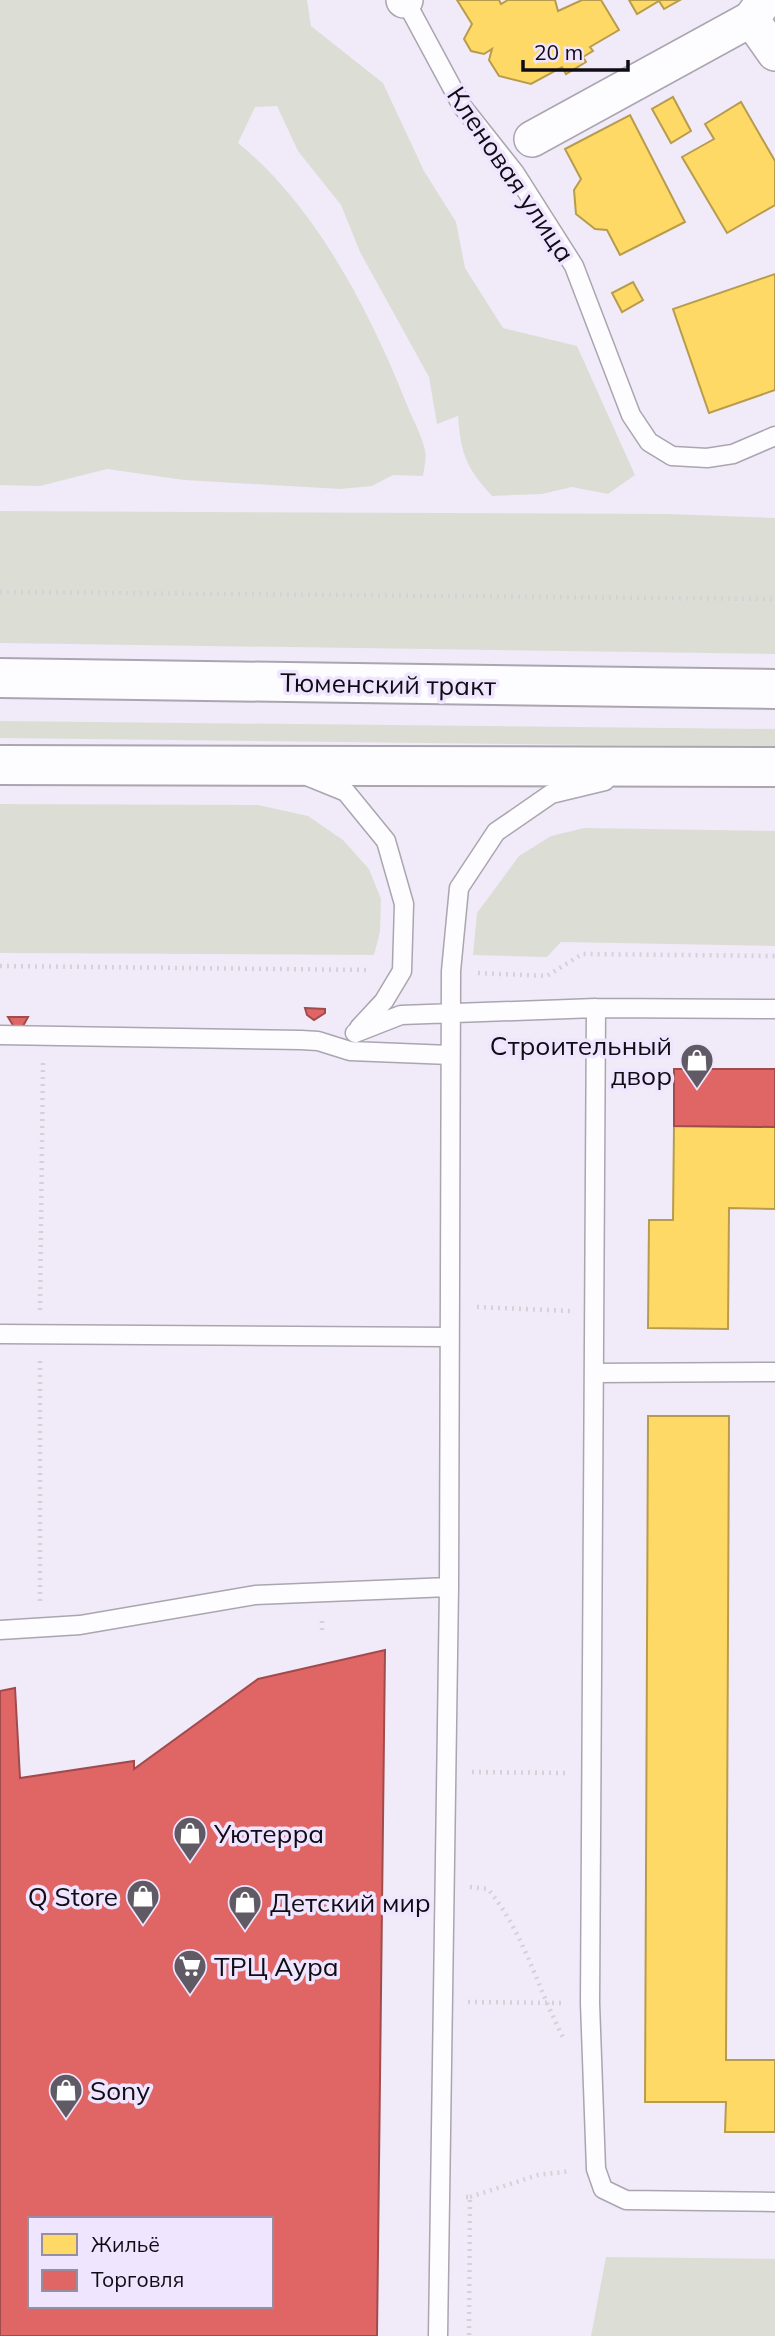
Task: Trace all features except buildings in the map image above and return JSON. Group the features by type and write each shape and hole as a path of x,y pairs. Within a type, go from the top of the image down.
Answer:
{"main road":[{"name":"Тюменский тракт","path":"0,678 775,689"},
{"path":"0,765 775,766"}],"street":[{"path":"532,139 758,9 775,53"}],"lane":[{"name":"Кленовая улица","path":"405,0 462,106 515,173 574,266 631,415 649,442 672,456 706,458 733,454 775,436"},
{"path":"438,2336 449,1587 450,1013 459,888 496,832 551,794 669,765"},
{"path":"283,766 346,792 386,841 404,904 402,971 384,1001 355,1032"},
{"path":"596,1008 590,2003 596,2169 603,2189 626,2200 775,2202"},
{"path":"0,1035 318,1041 401,1016 596,1008 775,1009"},
{"path":"318,1041 350,1051 450,1055"},
{"path":"0,1334 449,1337"},
{"path":"595,1373 775,1372"},
{"path":"0,1630 80,1625 255,1595 449,1587"}],"path":[{"path":"0,592 775,599"},
{"path":"449,1306 595,1311"},
{"path":"446,1772 564,1773"},
{"path":"445,1884 488,1889 504,1908 528,1954 546,2004 593,2095"},
{"path":"443,2001 562,2004"},
{"path":"470,2197 538,2175 596,2169"}],"shaded area":[{"path":"0,0 307,0 311,26 383,83 424,171 456,222 465,268 503,328 577,346 635,475 608,494 572,487 542,494 492,496 466,460 458,416 437,424 429,377 360,252 341,205 298,151 277,106 255,107 238,143 266,168 292,197 337,261 357,295 421,437 426,453 423,476 393,475 372,486 340,489 184,480 107,469 40,486 0,485"},
{"path":"0,511 669,514 775,518 775,654 0,643"},
{"path":"0,721 775,729 775,747 0,738"},
{"path":"0,804 258,805 308,816 343,840 369,869 381,899 380,932 374,955 0,953"},
{"path":"584,828 775,831 775,946 561,942 547,957 473,955 477,913 519,856 551,836"},
{"path":"606,2257 775,2259 775,2336 591,2336"}],"place":[{"name":"Строительный двор","path":"697,1090"},
{"name":"Уютерра","path":"190,1863"},
{"name":"Q Store","path":"143,1926"},
{"name":"Детский мир","path":"245,1932"},
{"name":"ТРЦ Аура","path":"190,1996"},
{"name":"Sony","path":"66,2120"}]}
